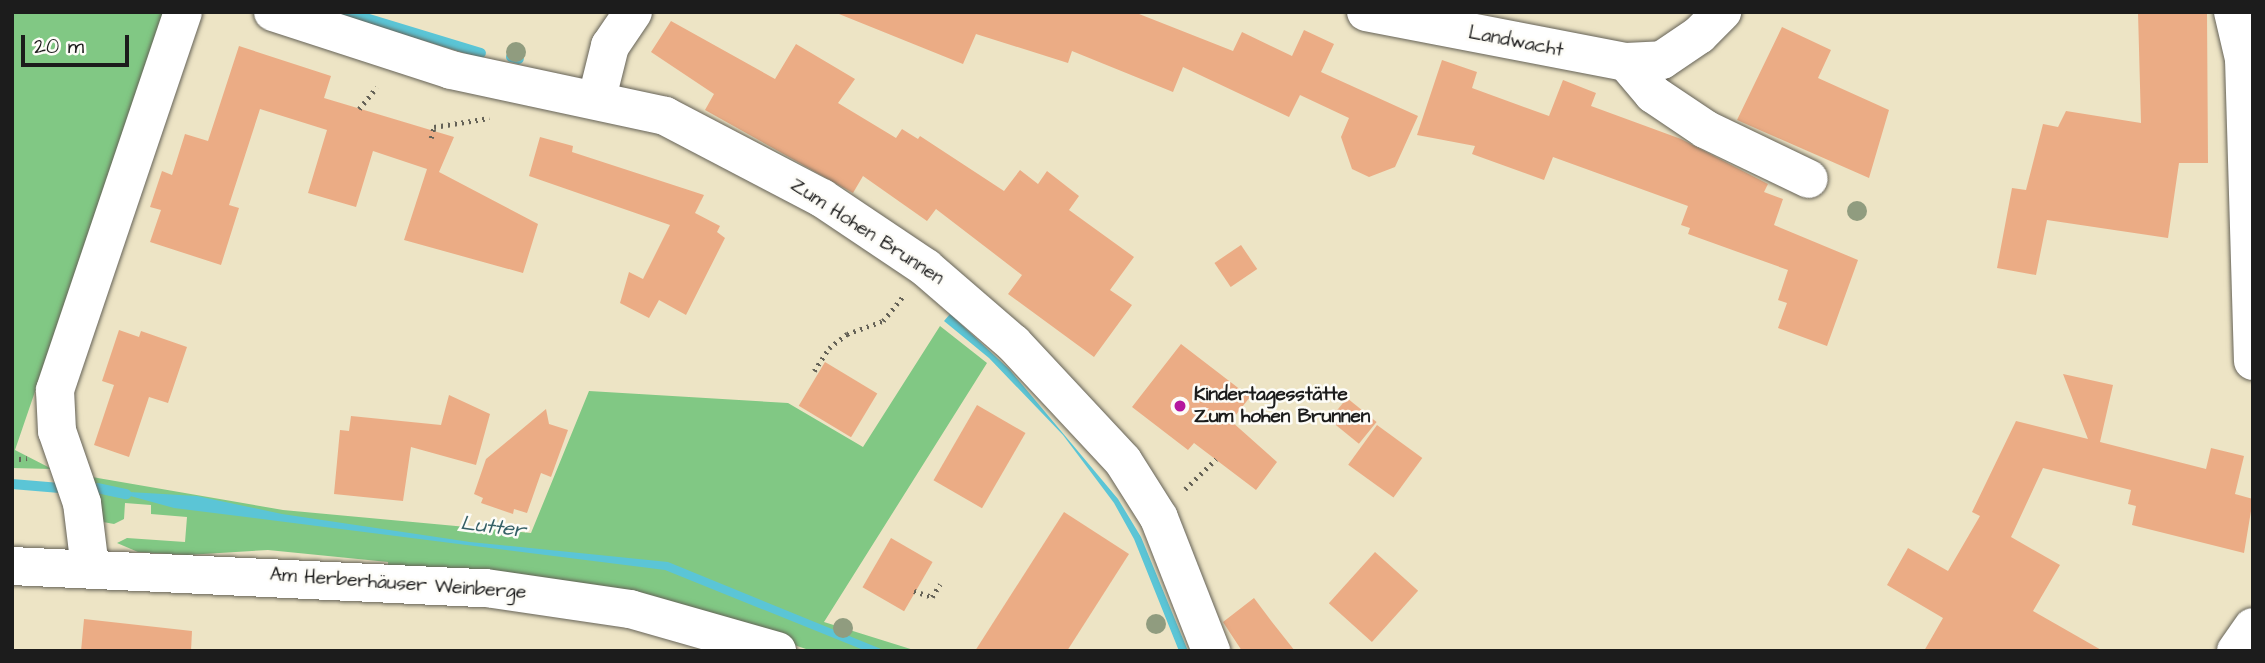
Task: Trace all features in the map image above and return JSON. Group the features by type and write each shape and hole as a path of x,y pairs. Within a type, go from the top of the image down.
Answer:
{"street":[{"path":"90,568 82,503 57,431 55,390 183,12"},
{"name":"Zum Hohen Brunnen","path":"273,12 451,70 554,93 597,98 665,116 822,198 926,268 1013,343 1123,461 1159,518 1211,651"},
{"path":"597,98 610,46 633,12"},
{"name":"Landwacht","path":"1366,12 1626,62 1662,60 1699,35 1722,12"},
{"path":"2242,29 2253,361"},
{"path":"1626,62 1653,94 1705,129 1808,179"},
{"name":"Am Herberhäuser Weinberge","path":"12,566 389,581 560,596 676,620 777,651"},
{"path":"2236,651 2253,627"}],"path":[{"path":"430,138 434,127 500,117"},
{"path":"814,371 829,348 847,334 883,321 926,268"},
{"path":"914,591 932,597 940,584"}],"green space":[{"path":"12,12 165,12 15,450 52,469 12,468"},
{"path":"940,326 987,363 824,622 917,651 812,651 714,618 388,571 388,562 268,550 187,555 138,552 117,543 127,538 185,542 187,517 151,514 151,505 125,503 124,519 114,524 103,522 92,477 283,510 531,533 589,391 788,403 863,447"}],"water":[{"path":"950,314 1009,369 1118,499 1141,537 1188,651 1179,651 1134,539 1114,503 1063,435 989,358 944,321"},
{"path":"112,491 197,496 282,514 470,542 668,562 886,651 866,651 665,570 174,508"}],"building":[{"path":"834,12 1134,12 1233,51 1242,32 1292,56 1304,30 1334,44 1321,72 1418,116 1395,167 1369,177 1352,169 1341,137 1349,118 1300,95 1289,117 1183,67 1173,92 1072,51 1068,63 976,34 963,64"},
{"path":"2138,12 2207,12 2208,163 2179,163 2168,238 2047,220 2036,275 1997,268 2012,188 2026,190 2043,124 2058,127 2066,111 2141,123"},
{"path":"671,21 775,79 796,44 855,79 838,103 896,138 902,129 918,139 920,136 1004,191 1020,170 1038,184 1047,171 1079,196 1069,210 1134,257 1110,290 1132,305 1094,357 1008,294 1022,275 936,209 927,221 863,176 853,193 705,110 714,94 651,52"},
{"path":"1782,27 1831,50 1818,78 1889,110 1869,178 1737,120"},
{"path":"239,46 331,76 324,98 454,137 439,172 538,224 523,273 404,240 427,169 373,151 356,207 308,193 327,130 260,109 229,205 239,208 221,265 150,242 161,210 150,207 162,171 172,175 185,134 208,141"},
{"path":"1442,60 1477,72 1472,88 1549,116 1563,80 1596,93 1591,106 1681,139 1768,184 1764,192 1783,199 1774,225 1858,260 1827,346 1778,328 1787,303 1778,300 1788,270 1688,234 1690,228 1681,225 1688,206 1553,157 1544,180 1472,154 1475,146 1417,135"},
{"path":"540,137 573,146 572,152 704,195 695,213 720,226 717,232 725,238 686,315 659,300 649,318 620,303 629,272 643,279 670,225 529,176"},
{"path":"1241,245 1257,269 1231,287 1214,263"},
{"path":"119,330 139,337 141,331 187,347 168,403 149,397 129,457 94,445 114,385 102,381"},
{"path":"1181,344 1250,397 1231,421 1277,462 1256,490 1194,443 1188,450 1132,407"},
{"path":"825,362 877,393 851,437 799,406"},
{"path":"2063,374 2113,385 2100,442 2206,469 2211,448 2244,456 2235,494 2253,499 2244,553 2132,525 2136,506 2128,504 2131,490 2043,468 2011,537 2060,565 2033,611 2103,651 1924,651 1943,618 1887,585 1908,548 1948,571 1980,516 1972,512 2016,421 2088,439"},
{"path":"449,395 490,414 476,465 411,447 403,501 334,494 340,430 349,431 351,416 441,425"},
{"path":"1347,398 1377,422 1359,444 1329,420"},
{"path":"977,405 1025,433 982,508 934,480"},
{"path":"546,409 549,424 568,430 551,477 541,473 527,513 514,509 513,514 481,503 483,498 474,494 486,459"},
{"path":"1377,425 1422,458 1394,498 1348,465"},
{"path":"1064,512 1129,554 1067,651 975,651"},
{"path":"891,538 933,562 904,611 862,587"},
{"path":"1375,552 1418,591 1372,642 1329,603"},
{"path":"1254,598 1295,651 1242,651 1223,622"},
{"path":"84,619 192,631 191,651 81,651"}],"waterway":[{"path":"346,12 481,53"},
{"path":"511,57 519,59"},
{"name":"Lutter","path":"12,484 60,488"},
{"name":"Lutter","path":"97,488 126,494"}],"place":[{"name":"Kindertagesstätte Zum hohen Brunnen","path":"1180,406"}]}
